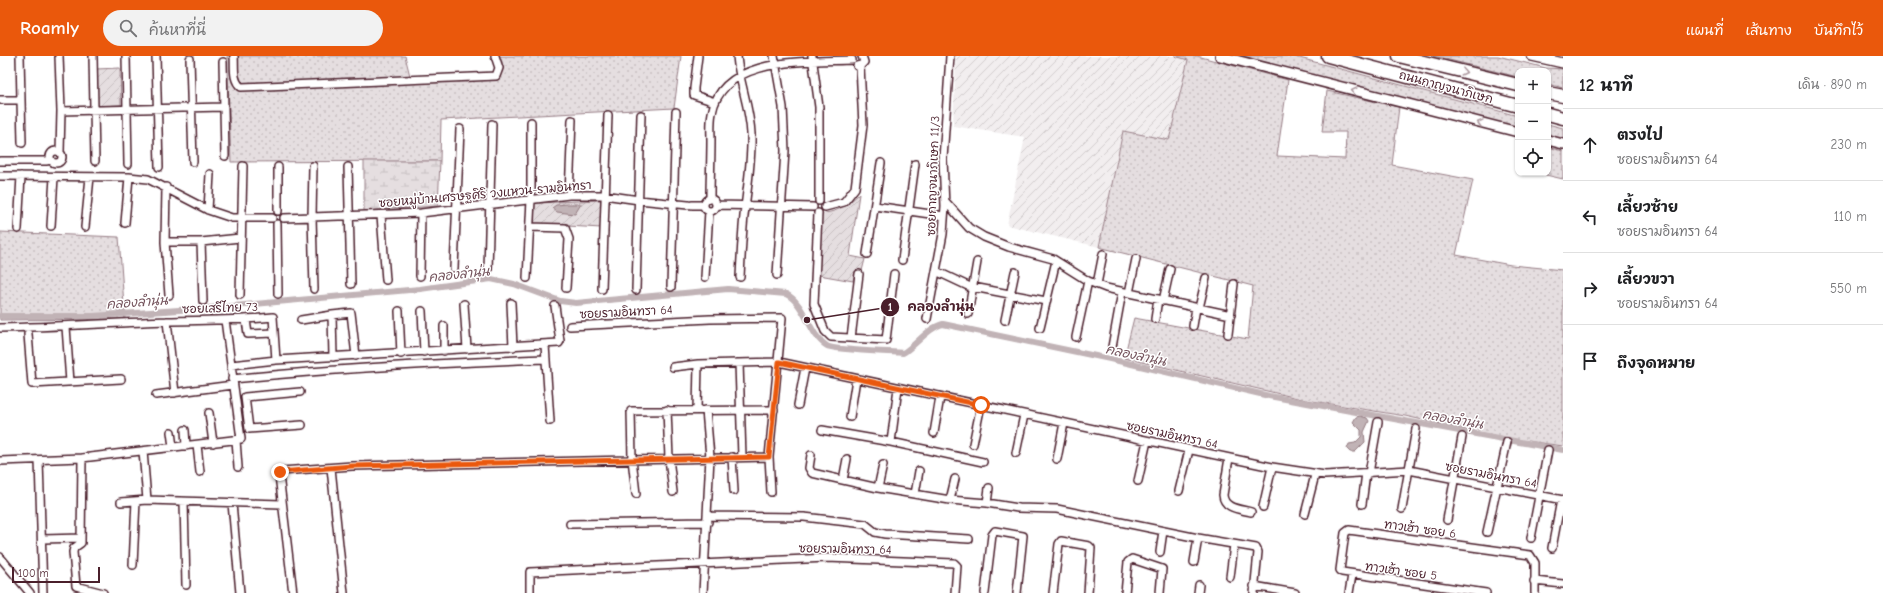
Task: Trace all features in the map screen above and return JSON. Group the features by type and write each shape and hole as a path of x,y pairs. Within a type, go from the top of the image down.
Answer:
{"highway":[{"name":"ถนนกาญจนาภิเษก","path":"1328,56 1515,105"},
{"name":"ถนนกาญจนาภิเษก","path":"1399,56 1515,84"},
{"path":"1551,94 1563,96"},
{"path":"1551,115 1563,118"}],"main road":[{"path":"1220,56 1515,131"},
{"path":"1532,56 1563,63"},
{"path":"1551,141 1563,144"}],"street":[{"path":"20,56 22,143"},
{"path":"0,161 46,162 51,160 56,163 61,161 59,56"},
{"path":"93,56 95,162"},
{"path":"126,56 128,164"},
{"path":"156,56 158,167"},
{"path":"234,56 236,80 241,86 496,76 499,68 495,56"},
{"path":"698,56 694,95 715,102"},
{"path":"737,56 738,74 749,107 751,135 740,277"},
{"path":"774,56 774,64 783,114 785,151 777,275"},
{"name":"ซอยกาญจนาภิเษก 11/3","path":"927,319 943,234 945,201 943,159 950,56"},
{"path":"716,205 710,198 712,113 715,102 721,90 738,74 760,65 812,59 853,57 854,65 860,66"},
{"path":"818,214 824,211 825,207 844,202 855,188 863,125 860,66 863,64 863,57"},
{"path":"190,59 193,162"},
{"path":"812,59 819,107 819,201"},
{"path":"223,62 225,156"},
{"path":"0,100 21,100"},
{"path":"61,111 223,107"},
{"path":"671,287 676,112"},
{"path":"636,290 642,114"},
{"path":"602,289 604,195 608,115"},
{"path":"569,195 572,120"},
{"path":"527,278 531,200 530,122"},
{"path":"488,270 491,205 492,124"},
{"path":"454,268 455,209 460,129"},
{"path":"867,254 881,163"},
{"path":"902,260 914,164"},
{"path":"240,295 240,238 243,166"},
{"path":"313,166 312,217 314,289"},
{"path":"278,167 278,211"},
{"path":"348,167 348,217 351,284"},
{"path":"208,210 210,174"},
{"path":"0,176 129,177 148,179 208,210 232,218 275,221 281,223 284,218 283,214 278,211"},
{"path":"18,229 21,176"},
{"path":"51,226 54,177"},
{"path":"85,228 90,177"},
{"path":"125,223 129,177"},
{"path":"166,187 165,242 169,295"},
{"name":"ซอยหมู่บ้านเศรษฐศิริ วงแหวน-รามอินทรา","path":"284,218 348,217 421,213 569,195 604,195 706,208"},
{"path":"705,277 706,208 704,201 710,198"},
{"path":"819,201 824,204 825,207"},
{"path":"813,207 814,204 819,201"},
{"path":"945,201 969,228 984,237 1009,247 1056,261 1088,281 1126,293 1231,315"},
{"path":"706,208 714,208 716,205 813,207"},
{"path":"875,206 944,216"},
{"path":"813,207 814,211 818,214 814,304 825,331 831,337 886,340 894,274"},
{"path":"278,211 273,214 275,221 278,294"},
{"path":"420,276 421,213"},
{"path":"381,215 386,280"},
{"path":"530,227 565,228 569,239 566,288"},
{"path":"165,242 201,242 240,238"},
{"path":"201,242 203,301"},
{"path":"1097,284 1103,254"},
{"path":"1112,347 1136,260"},
{"path":"1040,328 1056,261"},
{"path":"968,314 977,262"},
{"path":"1155,319 1170,269"},
{"path":"936,272 950,279 973,287 1046,301"},
{"path":"1006,320 1015,272"},
{"path":"851,338 859,274"},
{"path":"1193,326 1206,278"},
{"path":"1076,337 1088,281"},
{"path":"1228,334 1234,284"},
{"path":"511,303 513,347"},
{"path":"464,304 467,349"},
{"path":"230,365 276,360 401,354 560,343 555,306"},
{"path":"399,311 401,354"},
{"path":"422,311 424,352"},
{"path":"301,320 332,314 351,313 356,356"},
{"path":"332,314 333,357"},
{"name":"ซอยเสรีไทย 73","path":"0,328 66,327 167,321 246,320 273,317 274,332"},
{"name":"ซอยรามอินทรา 64","path":"570,326 780,317 783,320 769,457 771,492"},
{"path":"0,461 82,458 213,443 241,438 232,382 225,320"},
{"path":"246,320 248,334 274,332 276,360"},
{"path":"167,321 175,393"},
{"path":"444,326 444,351"},
{"path":"66,327 70,382"},
{"path":"28,334 32,384 121,379"},
{"path":"545,345 550,421"},
{"path":"156,395 309,371 375,366 546,359"},
{"name":"ซอยรามอินทรา 64","path":"673,367 698,364 779,362 1147,441 1315,475 1409,470 1562,500"},
{"path":"739,363 742,457"},
{"path":"697,410 698,364"},
{"path":"798,405 805,368"},
{"path":"850,417 856,379"},
{"path":"891,442 898,388"},
{"path":"235,399 300,392"},
{"path":"245,397 248,429 302,426"},
{"path":"934,433 940,397"},
{"path":"973,444 981,405"},
{"path":"667,410 669,458 673,492"},
{"path":"703,593 710,457 706,410"},
{"path":"636,494 632,459 631,411 774,410"},
{"path":"209,413 213,443"},
{"path":"1016,453 1024,415"},
{"path":"1362,504 1378,422"},
{"path":"1057,459 1064,423"},
{"path":"1402,509 1416,429"},
{"path":"185,430 186,446"},
{"path":"822,430 891,442 983,462"},
{"path":"172,432 173,447"},
{"path":"1447,520 1456,479 1462,437"},
{"path":"236,440 238,467"},
{"path":"1138,481 1147,441"},
{"path":"1487,532 1507,442"},
{"path":"197,444 200,472"},
{"path":"1179,491 1190,450"},
{"path":"1531,538 1548,450"},
{"path":"144,451 147,500"},
{"path":"811,454 809,468 812,473 878,488 950,500 987,503 1018,508 1057,509 1258,550 1254,590 1295,593"},
{"path":"732,457 734,491"},
{"path":"293,593 281,504 279,475 281,471 331,468 632,459 769,457"},
{"path":"82,458 81,544 74,548 73,552 76,586 103,593"},
{"path":"1229,458 1223,502 1226,505 1251,512"},
{"path":"843,480 847,459"},
{"path":"39,460 43,593"},
{"path":"878,488 883,465"},
{"path":"1263,507 1272,467"},
{"path":"331,468 344,593"},
{"path":"915,494 919,471"},
{"path":"1306,514 1315,475"},
{"path":"950,500 955,480"},
{"path":"987,503 989,488"},
{"path":"121,502 147,500 232,504 281,504"},
{"path":"1552,548 1562,500"},
{"path":"133,565 136,501"},
{"path":"184,502 186,586"},
{"path":"232,504 240,593"},
{"path":"570,524 804,517 865,524 875,532 885,534 969,539"},
{"name":"ทาวเฮ้า ซอย 6","path":"1340,570 1345,533 1349,530 1530,555 1535,563 1534,581"},
{"path":"985,593 992,535 995,531 1023,536 1017,593"},
{"path":"1160,552 1163,531"},
{"path":"42,539 81,538"},
{"path":"1194,562 1198,538"},
{"path":"1053,593 1059,544 1061,541 1089,546 1091,548 1088,593"},
{"path":"1230,577 1234,545"},
{"path":"0,557 30,593"},
{"name":"ซอยรามอินทรา 64","path":"530,593 529,572 827,558 954,563 957,566 955,593"},
{"path":"1125,593 1128,562 1132,559 1162,570 1160,593"},
{"name":"ทาวเฮ้า ซอย 5","path":"1340,570 1352,575 1486,593"},
{"path":"1349,593 1352,575"},
{"path":"1535,593 1534,581 1563,584"}],"shaded area":[{"path":"956,56 1175,56 1188,59 1169,140 1123,131 1099,247 1007,225 1025,137 953,126"},
{"path":"581,204 575,214 557,212 552,208 556,205"},
{"path":"1360,416 1367,418 1369,421 1364,432 1365,442 1355,452 1350,452 1347,449 1349,444 1355,443 1361,437 1361,430 1353,422 1356,417"}],"green space":[{"path":"227,56 232,56 236,89 496,79 498,56 681,56 674,108 441,120 440,161 231,162"},
{"path":"236,56 405,56 410,76 245,84 238,76"},
{"path":"1175,56 1197,56 1288,80 1277,156 1345,159 1346,132 1322,132 1327,91 1399,107 1392,165 1473,180 1456,255 1511,265 1563,270 1563,446 1505,438 1405,416 1306,400 1124,358 1134,318 1248,339 1253,286 1099,247 1123,131 1169,140 1188,60"},
{"path":"1231,56 1292,56 1515,115 1515,130"},
{"path":"1433,56 1498,56 1546,68 1515,68 1515,76"},
{"path":"120,68 121,105 97,106 96,69"},
{"path":"1551,68 1563,69 1563,88 1551,85"},
{"path":"1551,125 1563,128 1563,142 1551,139"},
{"path":"1551,148 1563,151 1563,179 1550,176"},
{"path":"364,161 440,161 438,206 364,211"},
{"path":"859,194 850,256 865,259 862,271 855,271 853,281 819,275 821,215 841,208"},
{"path":"601,200 601,228 534,224 533,205 537,203"},
{"path":"0,232 119,237 125,319 0,320"}],"waterway":[{"name":"คลองลำนุ่น","path":"0,316 93,316 222,307 420,289 491,279 514,284 560,301 576,303 728,289 786,294 798,305 815,334 827,346 831,347 850,350 903,353 928,332 943,324 1110,359 1269,396 1563,450"}],"place":[{"name":"คลองลำนุ่น","path":"807,320"}],"route":[{"path":"280,472 352,466 710,457 769,457 779,362 981,405"}]}
